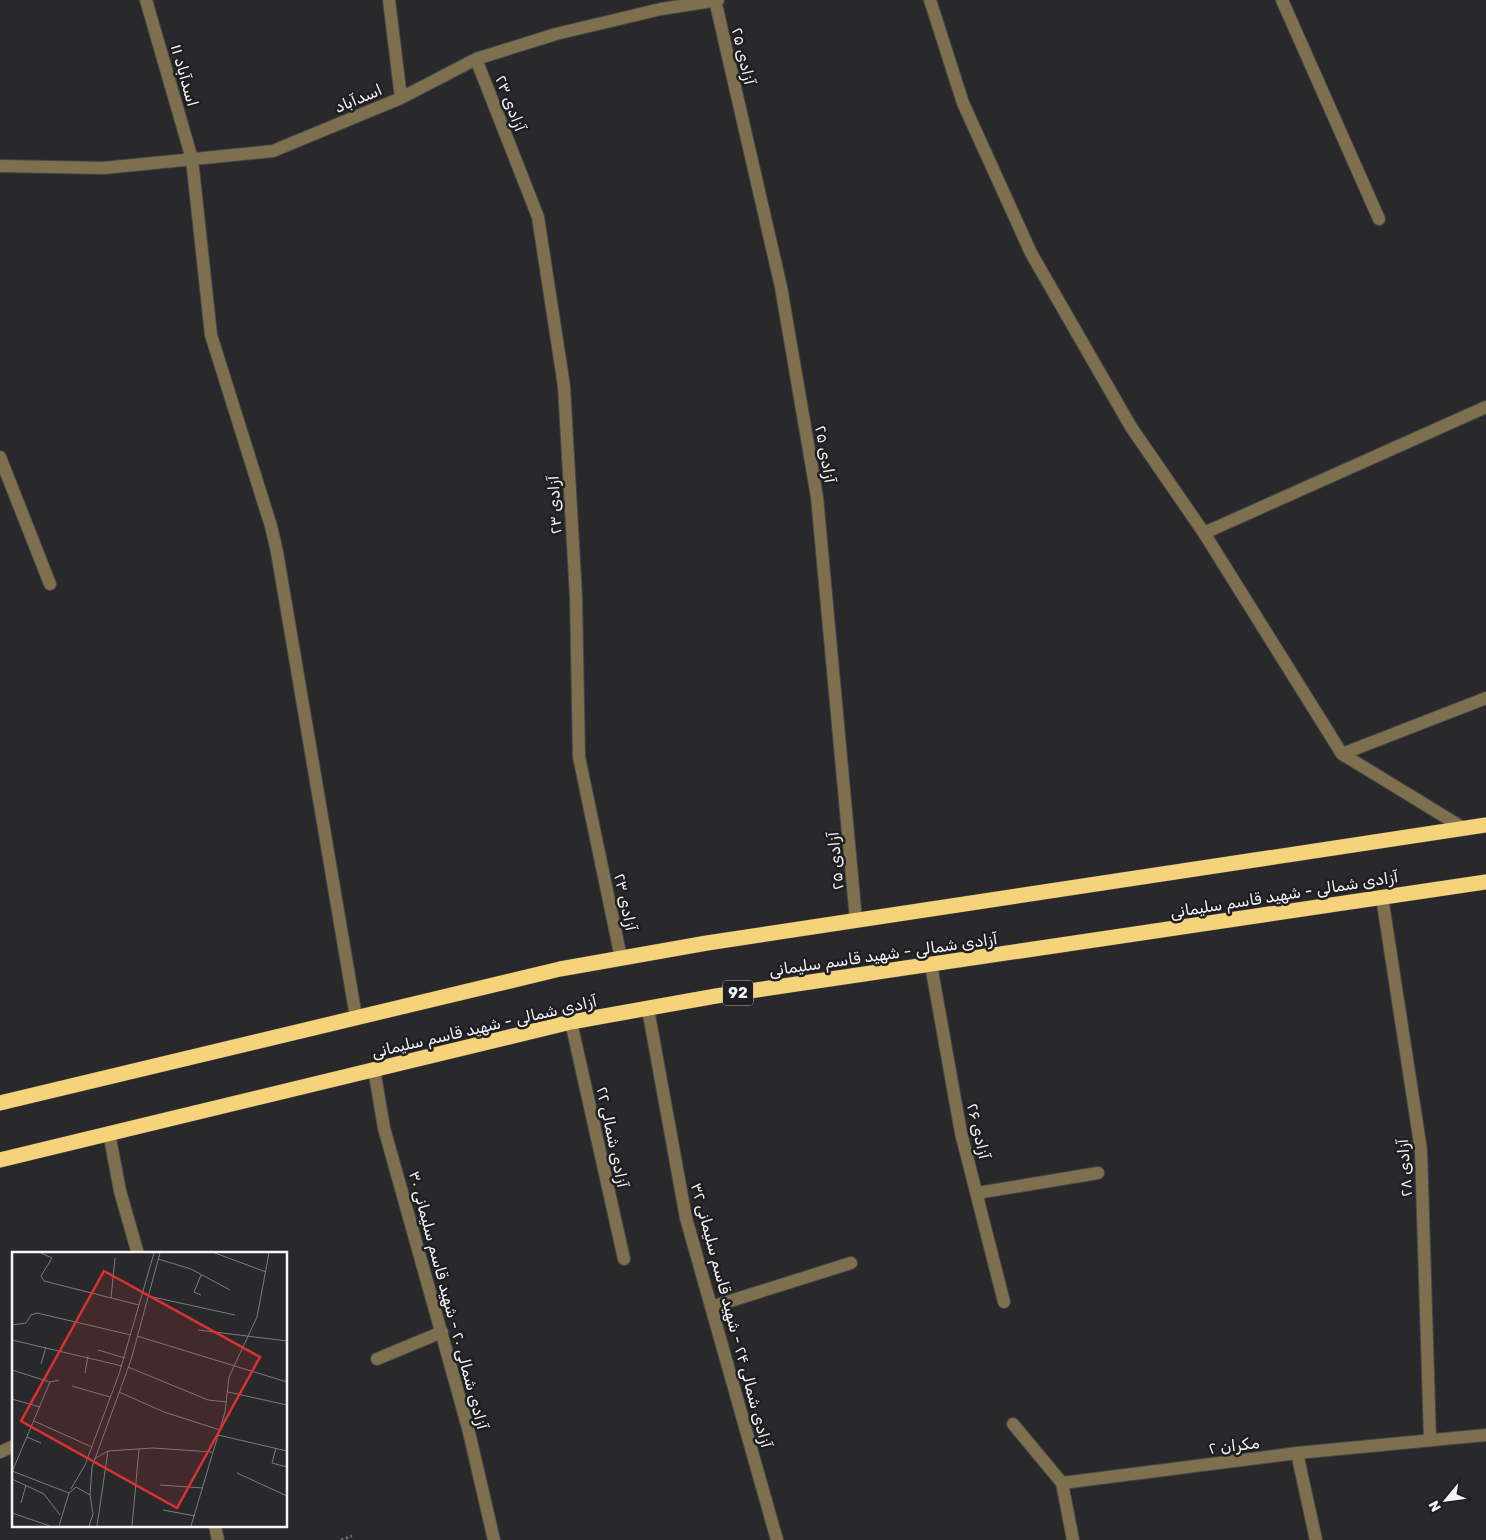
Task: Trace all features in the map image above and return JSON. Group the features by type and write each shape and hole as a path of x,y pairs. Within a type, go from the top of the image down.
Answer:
{"highway":[{"path":"0,1102 560,969 707,943 1486,825"},
{"name":"آزادی شمالی - شهید قاسم سلیمانی","path":"0,1160 571,1022 716,996 1486,882"}],"street":[{"name":"اسدآباد ۱۱","path":"146,0 192,159 211,335 271,526 277,552 356,1017"},
{"path":"389,0 400,98"},
{"name":"اسدآباد","path":"0,166 104,168 273,151 400,98 476,59 556,34 661,9 716,0"},
{"name":"آزادی ۲۵","path":"716,0 781,287 817,497 856,920"},
{"path":"930,0 963,103 1031,253 1131,427 1204,533 1342,754 1465,829"},
{"path":"1282,0 1380,220"},
{"name":"آزادی ۲۳","path":"476,59 538,217 564,386 576,597 579,757 621,958"},
{"path":"1204,533 1486,407"},
{"path":"0,457 50,584"},
{"path":"1342,754 1486,698"},
{"name":"آزادی ۲۸","path":"1382,897 1422,1150 1430,1439"},
{"name":"آزادی ۲۶","path":"930,965 961,1133 1004,1302"},
{"name":"آزادی شمالی ۲۴ - شهید قاسم سلیمانی ۳۲","path":"648,1008 686,1218 777,1540"},
{"name":"آزادی شمالی ۲۲","path":"571,1022 624,1259"},
{"name":"آزادی شمالی ۲۰ - شهید قاسم سلیمانی ۳۰","path":"374,1070 384,1128 468,1428 494,1540"},
{"path":"109,1133 120,1191 137,1252"},
{"path":"977,1193 1098,1173"},
{"path":"711,1307 851,1262"},
{"path":"377,1360 442,1332"},
{"path":"1013,1424 1062,1483 1073,1540"},
{"name":"مکران ۲","path":"1062,1483 1297,1453 1486,1435"},
{"path":"0,1452 12,1447"},
{"path":"1297,1453 1316,1540"}],"path":[{"path":"341,1540 352,1536"}]}
